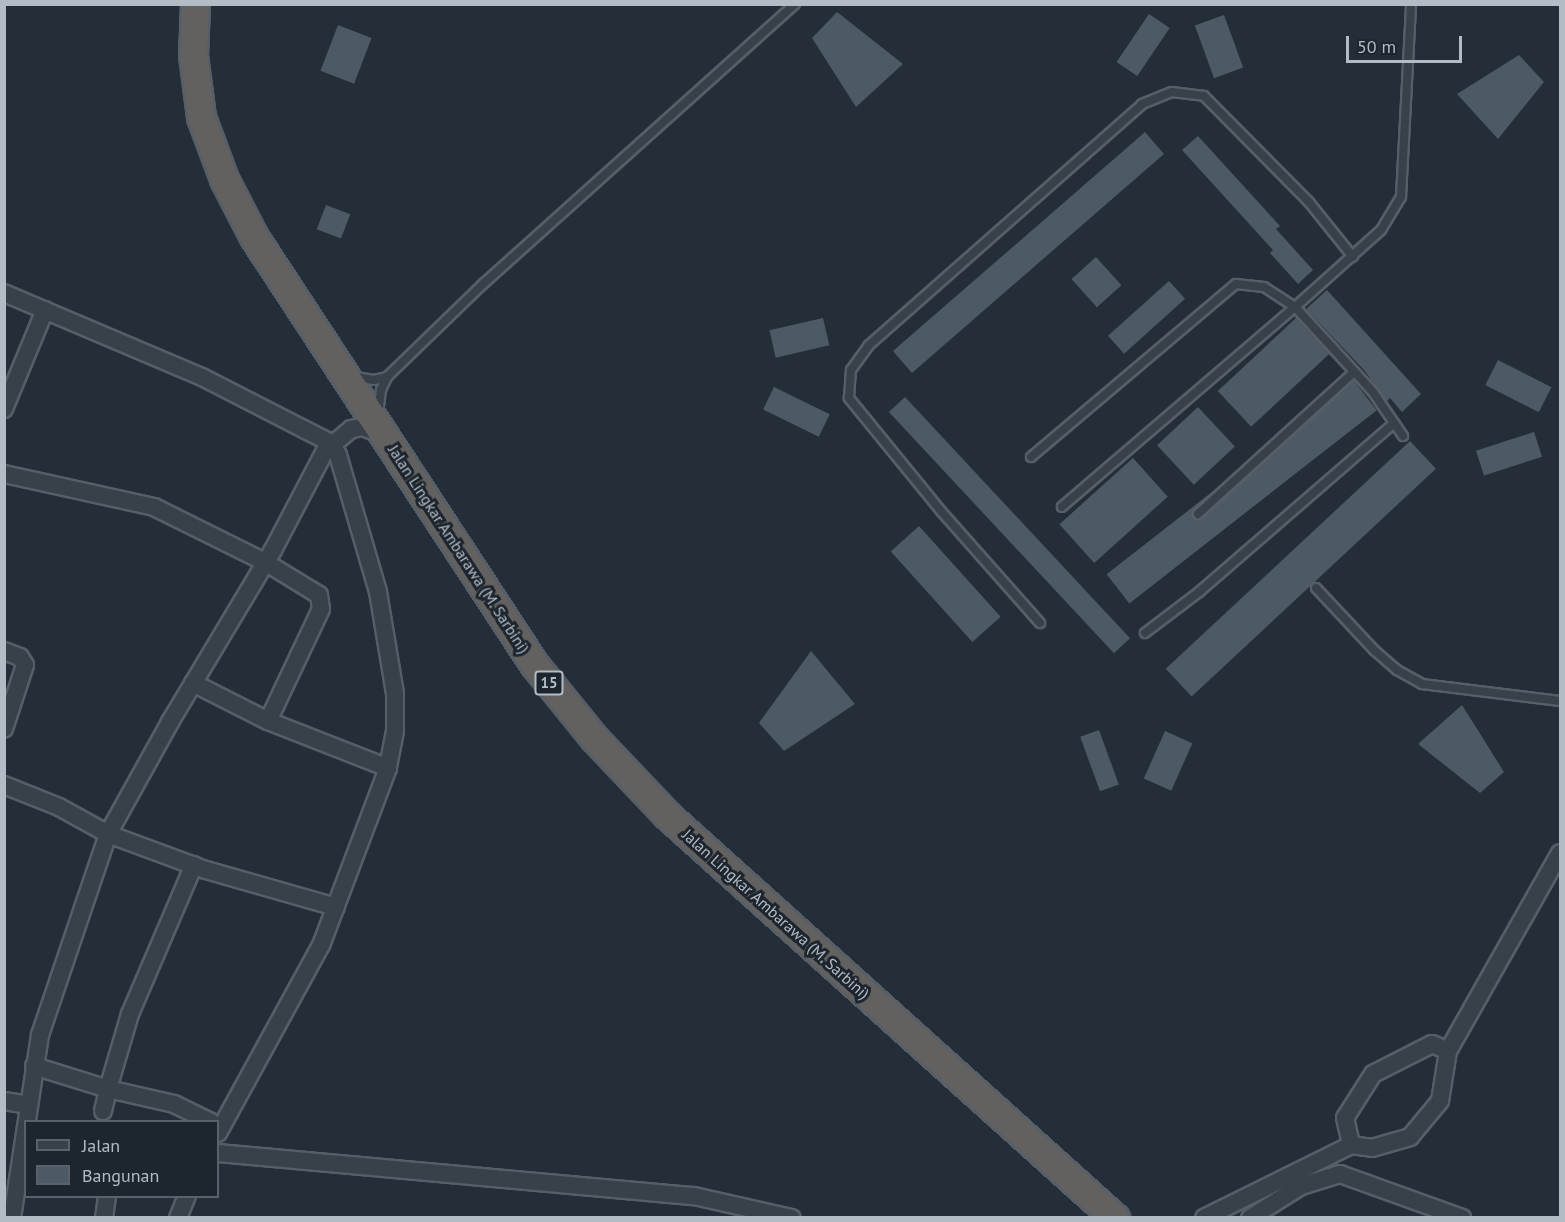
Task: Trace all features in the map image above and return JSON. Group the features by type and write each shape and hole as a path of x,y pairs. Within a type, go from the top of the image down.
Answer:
{"highway":[{"name":"Jalan Lingkar Ambarawa (M. Sarbini)","path":"195,4 193,55 201,117 224,179 254,237 534,664 594,738 722,867 1115,1218"}],"street":[{"path":"4,293 201,378 331,443 338,455 378,592 395,694 395,731 388,768 321,945 219,1123"},
{"path":"4,409 45,310"},
{"path":"347,379 354,401 351,429"},
{"path":"26,1120 40,1035 108,834 331,443 351,429 363,427 381,431"},
{"path":"4,474 154,507 265,562 319,595 322,601 268,721"},
{"path":"4,651 20,657 25,665 4,729"},
{"path":"193,683 268,721 388,768"},
{"path":"4,785 59,807 108,834 194,865 336,908"},
{"path":"1204,1218 1351,1145 1372,1148 1410,1137 1440,1101 1448,1051 1560,853"},
{"path":"103,1111 130,1014 194,865"},
{"path":"1351,1145 1345,1118 1373,1074 1432,1044 1448,1051"},
{"path":"34,1066 108,1089 174,1104 205,1120"},
{"path":"4,1101 28,1104"},
{"path":"12,1218 23,1149"},
{"path":"219,1153 694,1196 792,1218"},
{"path":"1250,1218 1301,1186 1340,1174 1462,1218"},
{"path":"104,1218 106,1198"},
{"path":"178,1218 187,1198"}],"lane":[{"path":"347,379 374,381 387,377 483,284 795,4"},
{"path":"1062,507 1353,257 1393,216 1401,197 1411,4"},
{"path":"1040,623 940,511 849,398 851,370 869,345 1142,104 1172,92 1204,96 1309,202 1353,257"},
{"path":"1031,457 1236,284 1264,287 1295,307 1354,372 1403,436"},
{"path":"1198,514 1354,372"},
{"path":"381,431 378,405 387,377"},
{"path":"1145,633 1199,592 1394,423"},
{"path":"1316,588 1374,650 1397,670 1422,684 1560,701"}],"building":[{"path":"837,12 903,64 856,107 812,38"},
{"path":"1149,14 1170,28 1137,76 1117,62"},
{"path":"1224,15 1243,68 1214,78 1195,26"},
{"path":"338,25 372,38 354,84 320,71"},
{"path":"1519,55 1544,82 1498,139 1457,94"},
{"path":"1145,132 1164,154 912,373 893,351"},
{"path":"1198,136 1280,226 1276,229 1313,270 1298,284 1270,253 1273,250 1182,150"},
{"path":"326,205 350,214 341,239 317,229"},
{"path":"1096,257 1121,285 1097,307 1071,279"},
{"path":"1169,281 1185,299 1124,354 1108,336"},
{"path":"1327,290 1421,394 1402,412 1390,398 1387,401 1364,370 1306,309"},
{"path":"823,318 829,345 776,358 769,330"},
{"path":"1296,318 1329,354 1251,427 1218,391"},
{"path":"1498,360 1551,387 1539,412 1485,385"},
{"path":"1354,381 1377,410 1129,603 1107,574"},
{"path":"774,387 830,414 819,437 763,409"},
{"path":"905,397 1130,638 1114,653 889,412"},
{"path":"1198,407 1235,446 1194,485 1157,445"},
{"path":"1534,432 1542,457 1484,476 1476,451"},
{"path":"1410,441 1436,469 1192,697 1166,669"},
{"path":"1133,458 1168,497 1094,563 1059,524"},
{"path":"919,526 1001,617 972,642 891,551"},
{"path":"811,651 855,704 784,751 759,723"},
{"path":"1462,705 1504,772 1480,793 1418,744"},
{"path":"1099,730 1119,785 1100,791 1080,737"},
{"path":"1165,731 1192,743 1171,791 1144,779"}]}
